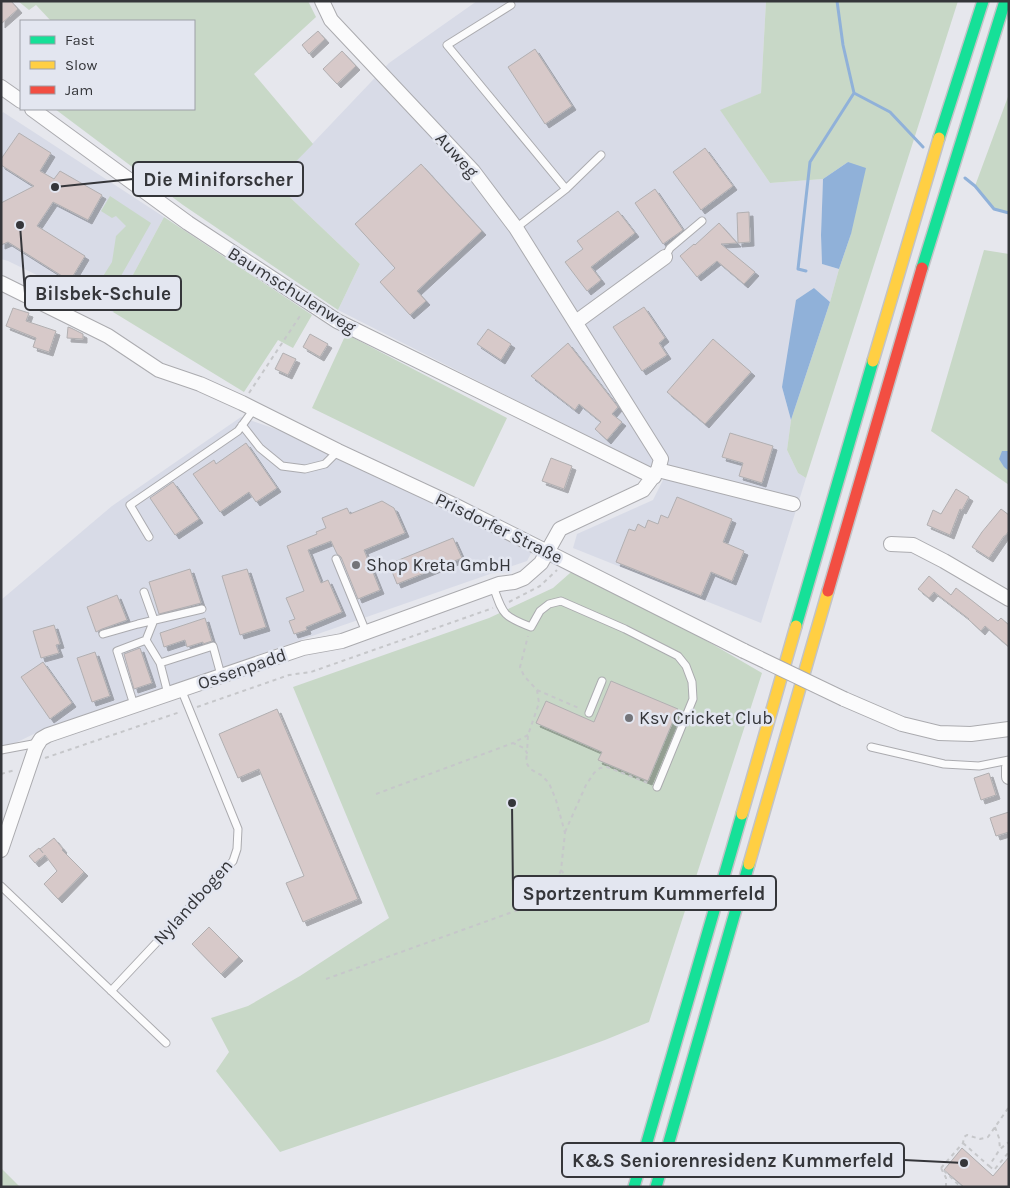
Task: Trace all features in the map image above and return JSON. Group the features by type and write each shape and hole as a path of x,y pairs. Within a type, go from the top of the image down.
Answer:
{"highway":[{"path":"634,1187 885,319 944,122 983,1"},
{"path":"656,1187 914,292 1005,1"}],"street":[{"name":"Auweg","path":"322,1 331,20 473,171 516,228 661,458 656,474"},
{"path":"1,87 20,100"},
{"name":"Baumschulenweg","path":"33,110 188,223 337,321 656,474 793,504"},
{"path":"576,322 665,257"},
{"name":"Prisdorfer Straße","path":"1,283 108,336 159,370 200,384 248,406 338,451 454,505 844,699 902,724 939,733 971,734 1009,729"},
{"path":"546,552 560,529 643,490 656,474"},
{"path":"891,544 912,545 944,560 1009,600"},
{"name":"Ossenpadd","path":"38,743 48,735 222,675 303,648 342,640 493,586 514,582 524,578 540,563 546,552"},
{"path":"1,850 38,743"},
{"path":"1009,767 1009,777"}],"lane":[{"path":"511,5 447,45 566,189"},
{"path":"516,228 566,189 601,155"},
{"path":"665,257 670,248 702,220"},
{"path":"149,537 130,505 238,430 242,425 248,406"},
{"path":"242,425 260,448 282,466 305,469 325,464 338,451"},
{"path":"336,559 366,632"},
{"path":"493,586 503,612 515,621 531,627 540,611 549,604 561,601 625,629 678,656 686,666 692,682 693,699 657,787"},
{"path":"134,705 116,651 146,640 154,620 144,592"},
{"path":"103,634 202,609"},
{"path":"146,640 160,663 168,694"},
{"path":"160,663 213,646 222,675"},
{"path":"589,713 602,681"},
{"name":"Nylandbogen","path":"111,991 233,861 237,849 238,829 181,689"},
{"path":"1,750 38,743"},
{"path":"871,747 944,764 979,766 1009,760"},
{"path":"1,886 166,1043"}],"path":[{"path":"248,406 309,303"},
{"path":"31,765 47,757 289,675 311,672 500,606 540,586 565,561"},
{"path":"531,627 520,667 524,676 537,690 589,713"},
{"path":"326,979 543,901 551,896 561,870 564,834 556,800 549,783 541,774 530,769 526,762 528,735 539,703 537,690"},
{"path":"376,794 513,743 528,735"},
{"path":"513,743 524,748 527,754"},
{"path":"564,834 586,784 594,772 600,768 607,767 657,787"},
{"path":"561,870 571,883 582,891"},
{"path":"940,1168 963,1143 967,1135 980,1140 988,1137 1009,1107"},
{"path":"995,1127 1000,1138 1000,1149"},
{"path":"989,1166 1000,1149 1009,1142"},
{"path":"963,1143 994,1170 1009,1152"},
{"path":"940,1168 946,1178 946,1187"},
{"path":"940,1168 961,1187"}],"shaded area":[{"path":"477,1 766,1 761,93 721,111 770,183 823,179 822,264 839,269 830,302 814,288 782,387 791,420 787,450 798,473 806,478 761,623 573,548 577,534 653,500 665,476 338,310 360,264 275,183 389,63"},
{"path":"3,112 164,217 113,312 1,259 1,115"},
{"path":"241,417 338,451 536,544 527,561 42,730 1,750 1,600 112,506"}],"green space":[{"path":"18,1 308,1 316,17 254,74 313,144 275,183 360,264 338,310 183,205 56,110 195,110 195,20 50,20 36,5 29,10"},
{"path":"766,1 958,1 806,478 798,473 787,450 791,420 851,234 848,162 823,179 770,183 720,110 761,93"},
{"path":"1009,94 1009,213 994,209 975,186"},
{"path":"110,196 151,223 113,290 100,281 112,262 116,236 126,226 116,216 112,218 101,211"},
{"path":"164,217 312,315 293,348 278,340 244,392 113,312"},
{"path":"984,250 1009,254 1009,485 931,431"},
{"path":"346,334 507,418 474,487 312,408"},
{"path":"578,566 762,673 649,1022 558,1057 280,1152 216,1071 229,1052 211,1018 248,1006 300,976 389,918 293,687 489,618 553,588"},
{"path":"1,1168 20,1187 1,1187"}],"water":[{"path":"848,162 866,168 851,234 839,269 822,264 823,179"},
{"path":"814,288 830,302 791,420 782,387 796,300"},
{"path":"1002,451 1009,451 1009,471 999,459"}],"building":[{"path":"1,1 11,1 18,9 1,24"},
{"path":"318,31 325,39 309,54 302,45"},
{"path":"535,49 572,106 545,124 508,67"},
{"path":"342,51 356,66 337,84 323,69"},
{"path":"19,133 51,153 40,171 54,179 60,171 102,195 88,220 53,202 37,226 85,256 70,281 8,242 1,245 1,203 34,186 1,165 1,159"},
{"path":"705,148 733,186 701,210 673,172"},
{"path":"421,164 482,231 417,291 426,301 410,315 380,282 395,268 355,224"},
{"path":"655,189 683,230 663,244 635,203"},
{"path":"618,211 635,233 591,267 601,280 587,291 565,262 583,249 577,241"},
{"path":"749,212 750,242 738,243 737,213"},
{"path":"719,223 737,243 721,244 755,272 744,284 717,261 697,277 680,256"},
{"path":"644,307 665,338 659,343 667,355 642,371 613,327"},
{"path":"13,308 29,313 26,321 56,331 49,352 33,347 36,338 6,326"},
{"path":"68,327 83,334 83,339 67,338"},
{"path":"488,329 511,344 501,360 477,344"},
{"path":"310,334 328,344 320,357 303,347"},
{"path":"713,339 751,372 705,424 667,392"},
{"path":"568,343 618,407 612,414 622,422 607,440 595,429 601,422 579,404 575,410 531,376"},
{"path":"283,353 296,359 288,375 275,369"},
{"path":"730,433 773,446 762,483 739,476 743,463 722,457"},
{"path":"246,443 277,488 256,502 249,492 220,512 193,474 214,460 216,464"},
{"path":"551,458 572,466 564,489 542,481"},
{"path":"173,482 199,519 175,535 150,498"},
{"path":"956,489 969,497 962,510 960,509 950,535 927,525 933,510 941,514"},
{"path":"677,497 732,519 723,542 744,551 732,581 711,572 701,596 616,562 629,529 635,531 638,524 645,528 648,520 658,524 661,515 668,518"},
{"path":"382,501 394,508 405,533 364,550 380,590 358,599 341,557 337,554 331,541 308,550 321,583 328,580 342,612 306,627 307,630 294,634 289,621 295,619 286,598 304,591 287,546 317,534 316,532 326,528 322,518 347,508 350,514"},
{"path":"1001,509 1009,515 1009,531 989,558 972,547"},
{"path":"453,538 462,558 397,584 389,564"},
{"path":"190,569 201,603 159,614 149,582"},
{"path":"247,569 266,627 240,635 222,576"},
{"path":"929,576 951,595 956,588 998,621 1001,618 1009,625 1009,647 985,626 981,631 969,619 934,592 929,598 918,589"},
{"path":"117,595 127,620 96,632 87,607"},
{"path":"205,618 212,641 187,647 185,640 164,647 160,633"},
{"path":"54,625 60,644 56,645 59,653 41,658 33,631"},
{"path":"140,648 152,683 134,689 124,654"},
{"path":"95,652 110,696 92,702 77,658"},
{"path":"43,662 72,703 50,719 21,677"},
{"path":"611,681 678,709 648,781 598,760 602,752 536,723 546,701 594,722"},
{"path":"277,709 358,899 303,922 286,883 304,876 259,769 238,778 219,734"},
{"path":"989,773 996,795 981,800 974,778"},
{"path":"1009,812 1009,832 996,836 990,818"},
{"path":"54,838 62,850 84,872 58,899 44,884 57,871 45,855 35,863 29,856 39,848 43,853 40,849"},
{"path":"209,927 239,957 221,974 192,944"},
{"path":"962,1148 993,1176 1009,1157 1009,1187 964,1187 944,1170"}],"waterway":[{"path":"806,271 798,269 810,162 854,93 843,45 837,1"},
{"path":"854,93 890,112 923,147"},
{"path":"965,178 975,186 994,209 1009,213"}],"traffic: fast":[{"path":"939,138 983,1"},
{"path":"922,268 1005,1"},
{"path":"796,626 873,361"},
{"path":"634,1187 742,814"},
{"path":"656,1187 749,864"}],"traffic: slow":[{"path":"873,361 939,138"},
{"path":"749,864 828,591"},
{"path":"742,814 796,626"}],"traffic: jam":[{"path":"828,591 922,268"}],"place":[{"name":"Die Miniforscher","path":"55,187"},
{"name":"Bilsbek-Schule","path":"20,225"},
{"name":"Shop Kreta GmbH","path":"356,565"},
{"name":"Ksv Cricket Club","path":"629,718"},
{"name":"Sportzentrum Kummerfeld","path":"512,803"},
{"name":"K&S Seniorenresidenz Kummerfeld","path":"964,1163"}]}
